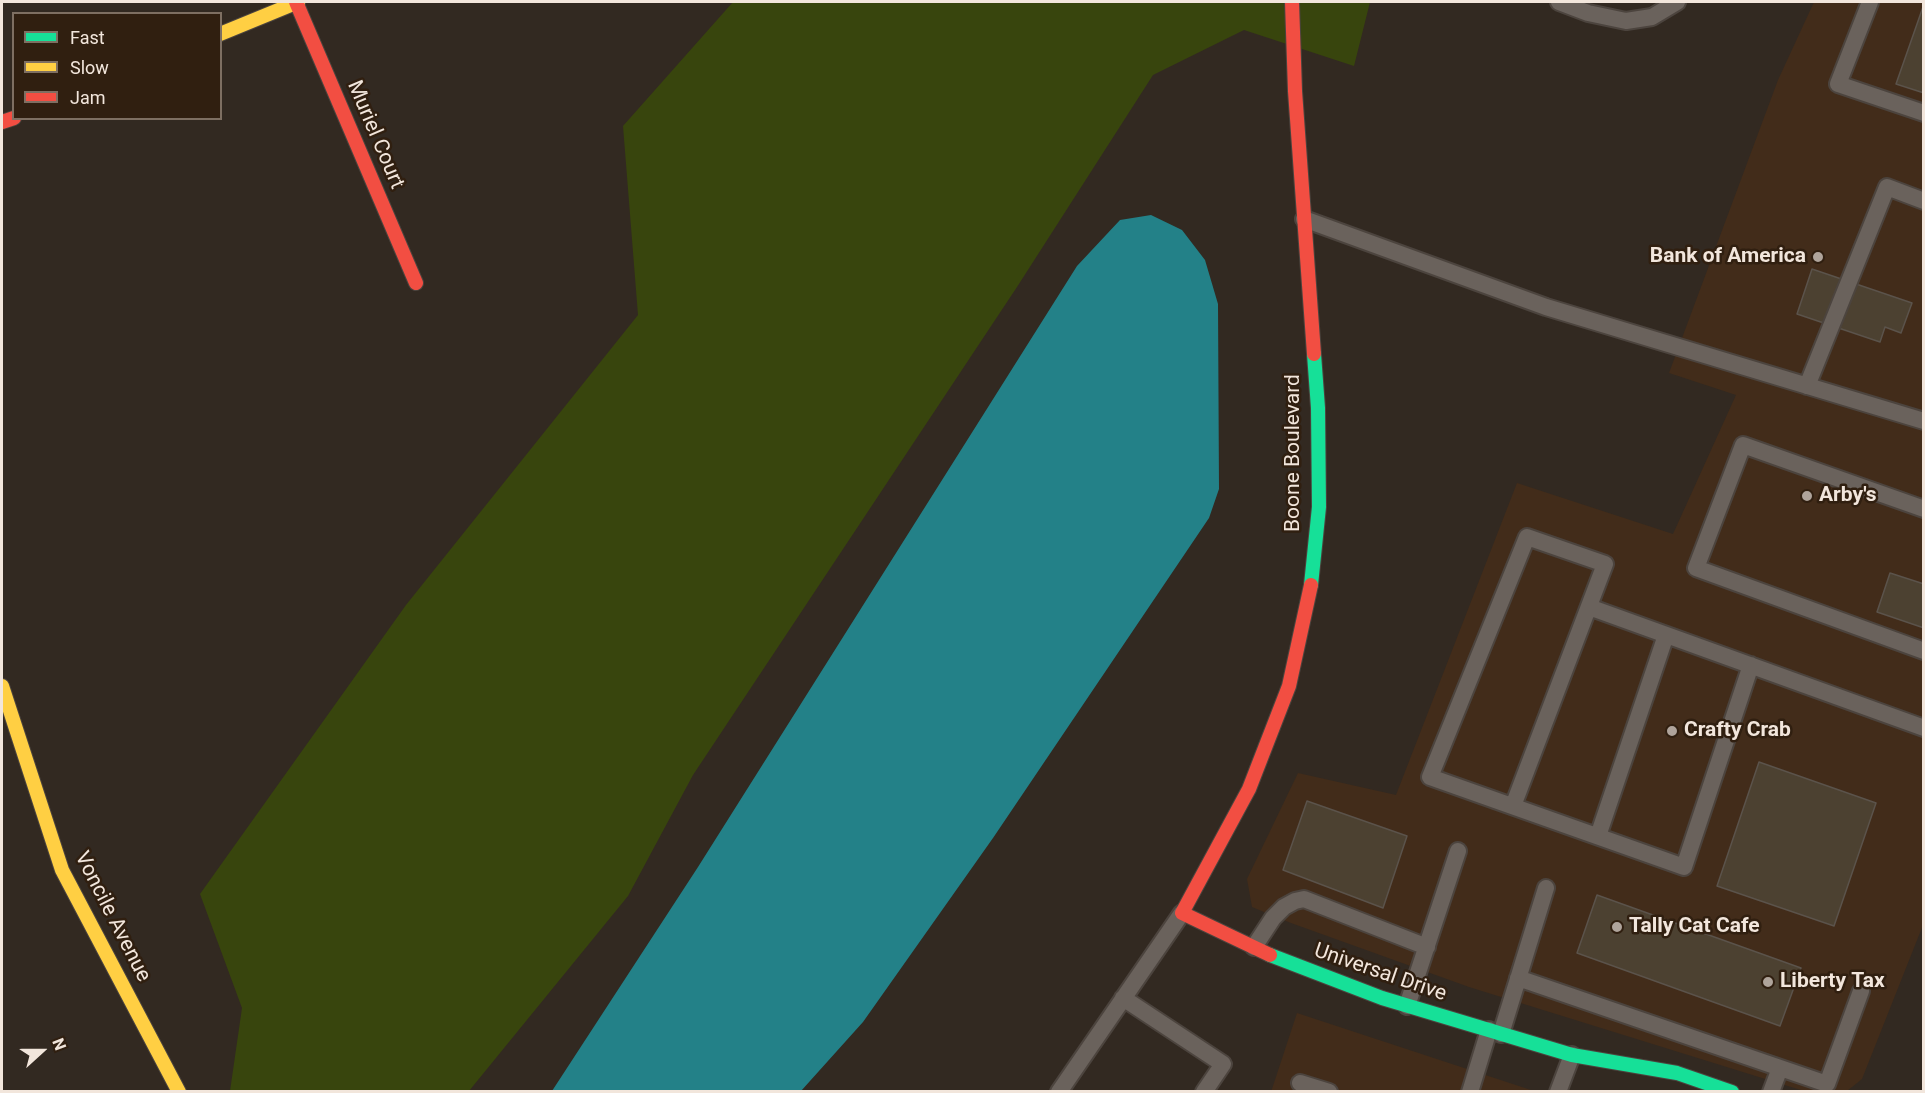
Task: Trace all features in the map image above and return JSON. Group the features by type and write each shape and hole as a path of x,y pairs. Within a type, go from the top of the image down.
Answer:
{"street":[{"path":"222,33 297,2"},
{"name":"Muriel Court","path":"297,2 416,283"},
{"name":"Boone Boulevard","path":"1182,913 1249,789 1289,686 1310,595 1319,507 1318,408 1295,91 1292,2"},
{"name":"Voncile Avenue","path":"2,686 62,870 179,1092"},
{"name":"Universal Drive","path":"1182,913 1281,960 1407,1006 1572,1055 1677,1072 1732,1092"},
{"name":"Universal Drive","path":"1572,1055 1620,1078"}],"lane":[{"path":"1558,2 1588,13 1626,21 1652,17 1677,2"},
{"path":"1870,2 1838,84 1923,113"},
{"path":"1807,386 1887,187 1923,201"},
{"path":"1304,219 1546,307 1923,421"},
{"path":"1923,509 1743,445 1696,567 1923,651"},
{"path":"1513,806 1605,564 1527,537 1430,777 1684,867 1751,665"},
{"path":"1589,607 1923,728"},
{"path":"1598,836 1666,635"},
{"path":"1407,1006 1458,851"},
{"path":"1470,1092 1518,978 1546,888"},
{"path":"1254,947 1273,918 1284,907 1304,899 1427,947"},
{"path":"1059,1092 1182,913"},
{"path":"1518,978 1827,1084 1861,991"},
{"path":"1123,998 1223,1064 1204,1092"},
{"path":"1558,1092 1572,1055"},
{"path":"1772,1092 1780,1068"},
{"path":"1300,1083 1329,1092"}],"shaded area":[{"path":"1814,2 1923,2 1923,925 1862,1079 1847,1091 1804,1091 1469,987 1252,907 1247,879 1298,773 1396,795 1517,483 1673,534 1736,395 1669,373 1778,80"},
{"path":"1297,1013 1534,1091 1271,1092"}],"green space":[{"path":"733,2 1370,2 1354,66 1244,30 1153,75 1017,287 693,775 628,896 469,1091 230,1091 242,1008 200,894 406,605 638,315 623,126"}],"water":[{"path":"1151,215 1182,230 1205,260 1218,304 1219,489 1209,518 993,838 863,1022 801,1091 552,1091 698,867 1077,266 1120,220"}],"building":[{"path":"1924,4 1924,93 1896,84"},
{"path":"1812,269 1912,303 1901,333 1885,327 1880,342 1797,314"},
{"path":"1890,573 1924,584 1924,628 1877,612"},
{"path":"1759,762 1876,803 1834,926 1717,886"},
{"path":"1307,801 1407,836 1383,908 1283,870"},
{"path":"1597,895 1801,968 1780,1026 1577,953"}],"traffic: fast":[{"path":"1311,585 1319,507 1318,408 1314,354"},
{"path":"1270,955 1382,998 1572,1055 1677,1073 1732,1092"}],"traffic: slow":[{"path":"222,33 298,2"},
{"path":"2,686 62,870 179,1092"}],"traffic: jam":[{"path":"296,2 416,283"},
{"path":"1292,2 1295,91 1314,354"},
{"path":"2,122 12,119"},
{"path":"1270,955 1182,913 1249,789 1289,686 1311,585"}],"place":[{"name":"Bank of America","path":"1818,257"},
{"name":"Arby's","path":"1807,496"},
{"name":"Crafty Crab","path":"1672,731"},
{"name":"Tally Cat Cafe","path":"1617,927"},
{"name":"Liberty Tax","path":"1768,982"}]}
